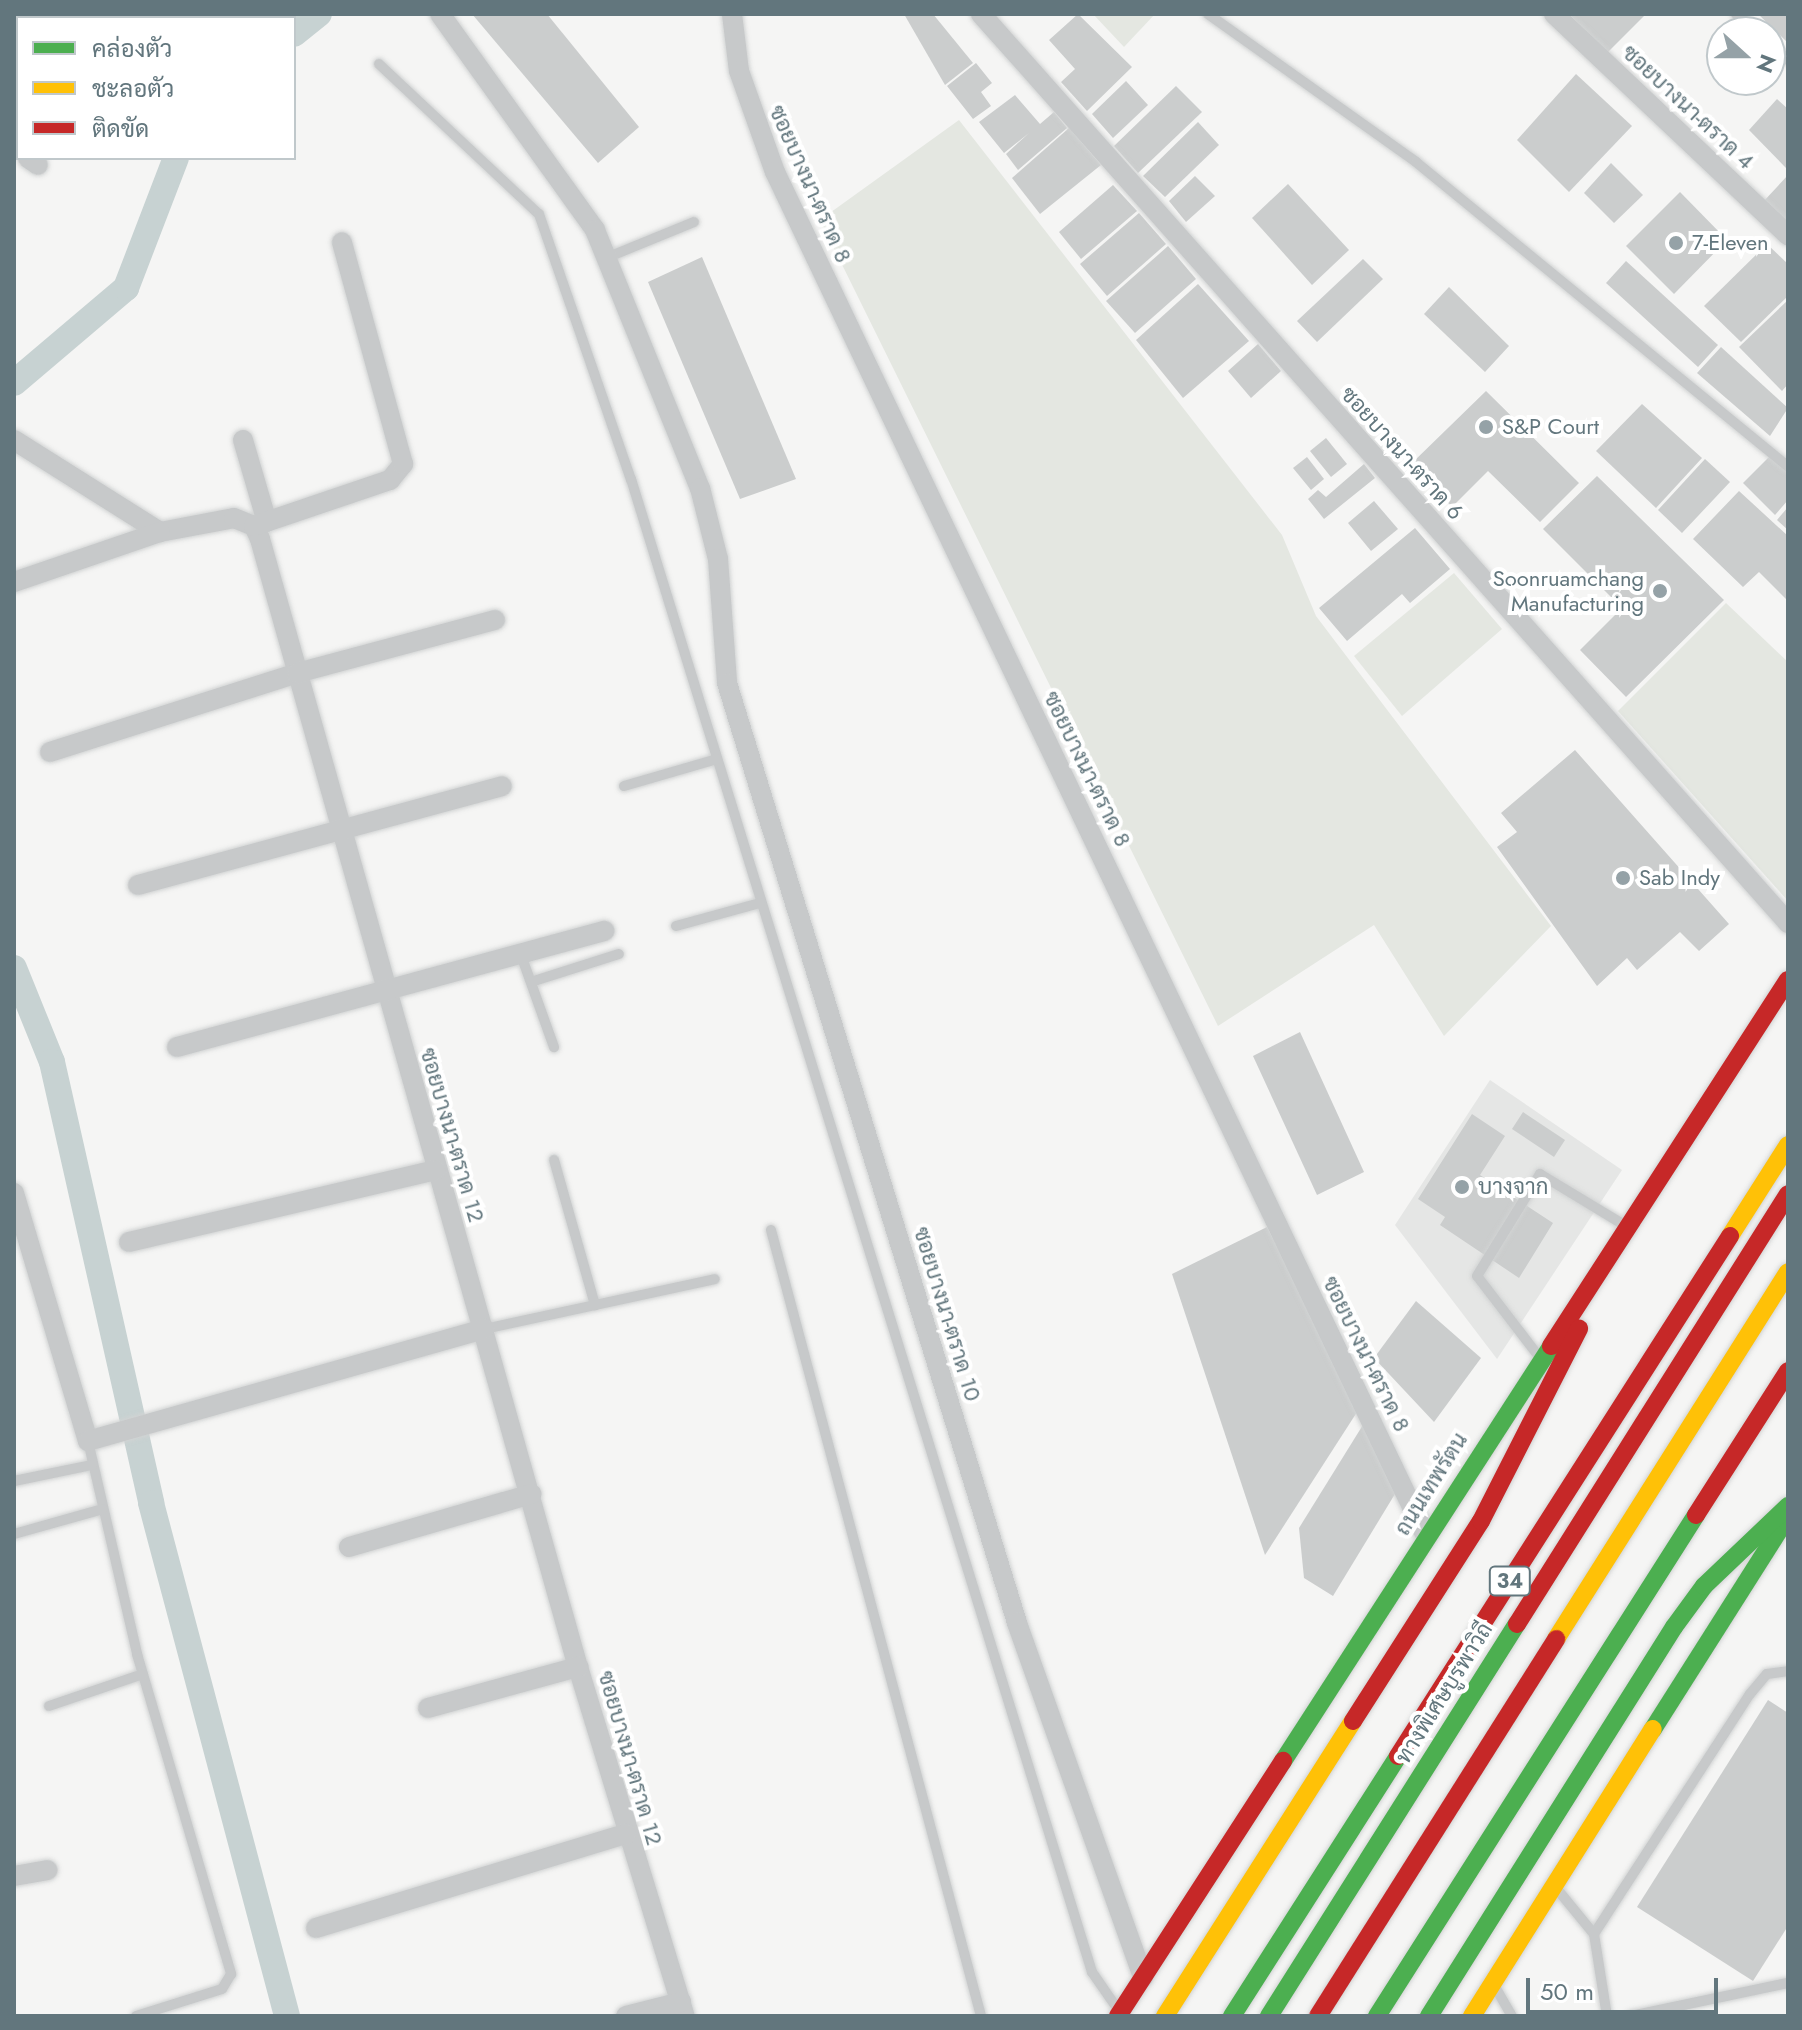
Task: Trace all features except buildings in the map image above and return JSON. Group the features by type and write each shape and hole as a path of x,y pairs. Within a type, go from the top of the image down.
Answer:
{"main road":[{"name":"ถนนเทพรัตน","path":"1119,2014 1541,1359 1627,1234 1788,980"},
{"name":"34","path":"1232,2016 1788,1145"},
{"name":"ทางพิเศษบูรพาวิถี","path":"1269,2016 1788,1194"},
{"path":"1165,2016 1447,1575 1522,1445 1627,1234"},
{"path":"1318,2016 1788,1272"},
{"path":"1377,2016 1788,1371"},
{"path":"1429,2016 1644,1674 1704,1586 1788,1506"},
{"path":"1472,2016 1788,1516"}],"street":[{"name":"ซอยบางนา-ตราด 10","path":"440,14 555,170 606,258 700,488 718,559 725,659 1017,1623 1143,1977"},
{"name":"ซอยบางนา-ตราด 8","path":"732,14 739,71 775,172 1426,1536"},
{"name":"ซอยบางนา-ตราด 6","path":"981,14 1788,923"},
{"name":"ซอยบางนา-ตราด 4","path":"1554,14 1788,235"},
{"path":"14,582 160,532 234,518 261,524 390,480 403,464 342,242"},
{"name":"ซอยบางนา-ตราด 12","path":"243,440 297,673 340,835 484,1329 626,1834 683,2009"},
{"path":"22,445 160,532"},
{"path":"50,752 297,673 495,620"},
{"path":"138,885 340,835 502,786"},
{"path":"177,1047 387,993 605,931"},
{"path":"129,1242 436,1170"},
{"path":"14,1193 98,1438 172,1420 484,1329"},
{"path":"349,1547 531,1494"},
{"path":"428,1708 578,1667"},
{"path":"316,1928 626,1834"},
{"path":"14,1876 47,1870"},
{"path":"626,2016 683,2009"}],"lane":[{"path":"1208,14 1416,162 1788,467"},
{"path":"379,64 539,214 717,759 1092,1972 1119,2014"},
{"path":"606,258 694,222"},
{"path":"624,786 717,759"},
{"path":"676,926 760,903"},
{"path":"534,981 619,954"},
{"path":"521,955 534,981 554,1047"},
{"path":"554,1160 595,1305"},
{"path":"1541,1359 1477,1276 1540,1174 1627,1234"},
{"path":"771,1230 981,2016"},
{"path":"484,1329 715,1279"},
{"path":"98,1438 92,1465 143,1674 231,1974 222,1989 136,2016"},
{"path":"14,1481 92,1465"},
{"path":"14,1534 103,1509"},
{"path":"1594,1934 1750,1694 1767,1674 1788,1671"},
{"path":"49,1706 143,1674"},
{"path":"1554,1887 1594,1934 1607,2016"},
{"path":"1493,1983 1512,2016"},
{"path":"1631,2016 1788,1983"}],"shaded area":[{"path":"1093,14 1155,14 1124,47"},
{"path":"959,120 1282,535 1316,616 1551,926 1444,1036 1374,925 1218,1026 820,220"},
{"path":"1454,573 1502,629 1402,716 1354,656"},
{"path":"1726,603 1788,662 1788,901 1618,711"},
{"path":"1490,1080 1622,1170 1497,1359 1395,1225"}],"waterway":[{"path":"296,32 319,14"},
{"path":"14,383 126,288 175,160"},
{"path":"14,968 52,1062 151,1503 287,2016"}],"traffic: fast":[{"path":"1283,1761 1551,1346"},
{"path":"1429,2016 1674,1627 1704,1586 1788,1506"},
{"path":"1377,2016 1696,1515"},
{"path":"1653,1729 1781,1527"},
{"path":"1269,2016 1517,1624"},
{"path":"1232,2016 1398,1756"}],"traffic: slow":[{"path":"1730,1236 1788,1145"},
{"path":"1556,1639 1788,1272"},
{"path":"1165,2016 1353,1721"},
{"path":"1472,2016 1653,1729"}],"traffic: jam":[{"path":"1551,1346 1788,980"},
{"path":"1517,1624 1788,1194"},
{"path":"1398,1756 1730,1236"},
{"path":"1353,1721 1481,1521 1579,1329"},
{"path":"1696,1515 1788,1371"},
{"path":"1318,2016 1556,1639"},
{"path":"1118,2016 1283,1761"}],"place":[{"name":"7-Eleven","path":"1676,243"},
{"name":"S&P Court","path":"1486,427"},
{"name":"Soonruamchang Manufacturing","path":"1660,591"},
{"name":"Sab Indy","path":"1623,878"},
{"name":"บางจาก","path":"1462,1187"}]}
